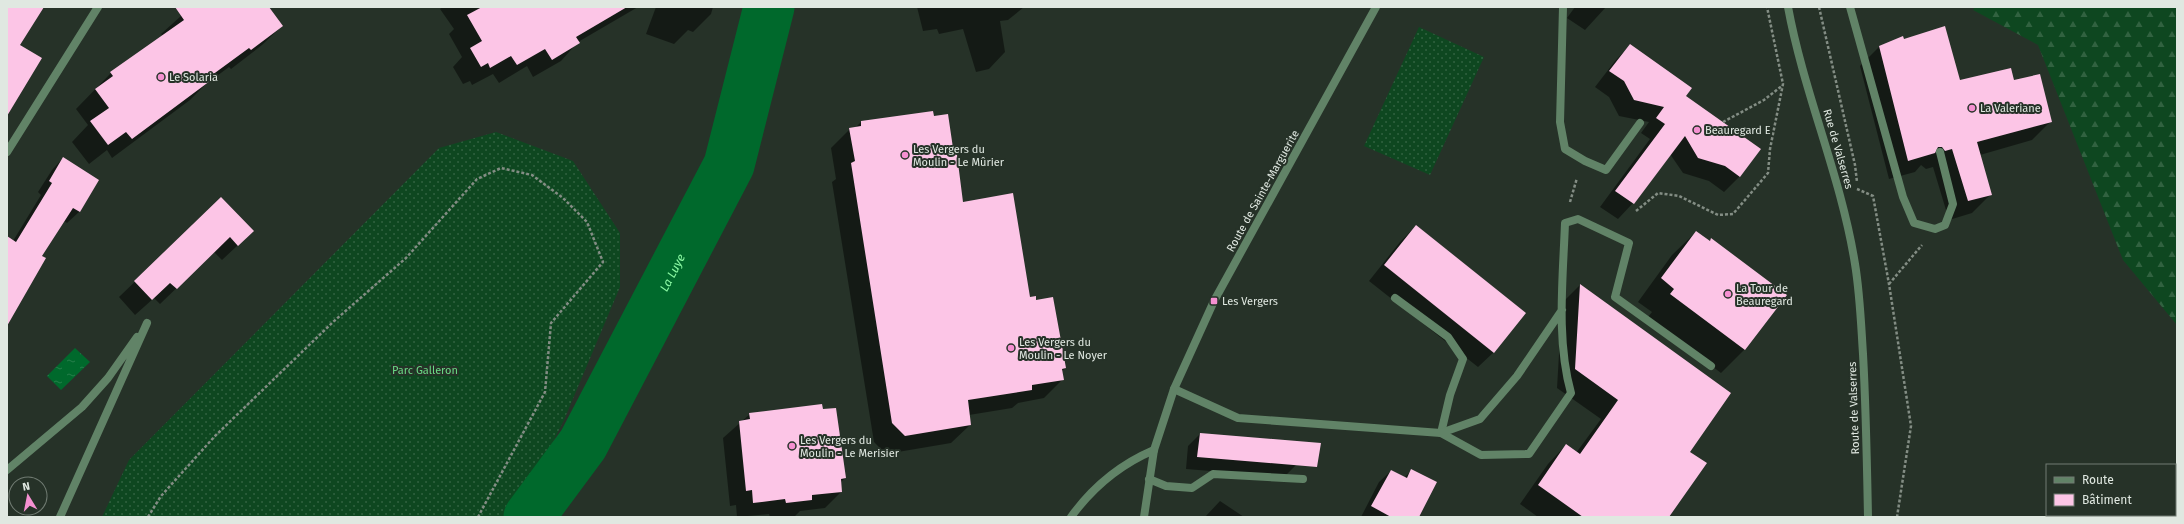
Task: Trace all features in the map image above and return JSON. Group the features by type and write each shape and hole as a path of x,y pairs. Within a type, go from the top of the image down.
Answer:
{"street":[{"path":"7,152 98,7"},
{"name":"Route de Sainte-Marguerite","path":"1144,517 1154,450 1174,389 1214,301 1376,7"},
{"path":"1563,7 1560,122 1565,149 1585,161 1606,170 1640,123"},
{"name":"Rue de Valserres","path":"1788,7 1793,34 1839,192 1855,263 1860,299"},
{"path":"1850,7 1903,197 1914,223 1936,229 1945,225 1953,204 1940,152"},
{"path":"1441,433 1482,455 1529,454 1571,393 1567,379 1562,310 1565,223 1578,219 1629,243 1615,297 1711,366"},
{"path":"1395,298 1448,337 1463,360 1450,395 1441,433"},
{"name":"Route de Valserres","path":"1860,299 1866,415 1868,517"},
{"path":"1174,389 1238,418 1441,433 1480,419 1517,376 1562,310"},
{"path":"7,470 82,407 108,378 147,323 60,517"},
{"path":"1071,517 1079,506 1107,478 1135,458 1154,450"},
{"path":"1149,478 1166,486 1192,488 1213,474 1303,479"}],"path":[{"path":"1636,211 1658,193 1680,196 1718,215 1733,214 1768,173 1770,149 1783,84 1767,7"},
{"path":"1819,7 1855,165 1858,189"},
{"path":"1723,122 1764,100 1783,84"},
{"path":"1565,223 1574,183 1585,161"},
{"path":"148,517 161,496 215,436 333,322 406,258 477,179 500,168 532,175 563,198 587,222 603,262 551,323 545,392 478,517"},
{"path":"1839,192 1858,189 1873,196 1889,284 1911,426 1897,517"},
{"path":"1889,284 1936,229"}],"green space":[{"path":"1975,7 2177,7 2177,325 2123,260 2038,45 1973,10"},
{"path":"1419,27 1484,57 1430,175 1364,146"},
{"name":"Parc Galleron","path":"496,132 573,161 620,233 620,287 564,420 515,517 102,517 129,460 439,148"}],"water":[{"path":"75,348 90,362 61,390 47,376"}],"building":[{"path":"7,7 44,7 20,45 42,58 7,116"},
{"name":"Le Solaria","path":"175,7 269,7 283,26 251,50 249,48 208,78 210,81 132,139 126,132 108,145 90,121 109,108 95,89 113,76 110,72 184,20"},
{"path":"482,7 627,7 576,37 580,43 552,60 545,49 517,65 511,56 490,68 488,63 481,67 470,48 482,41 467,15"},
{"name":"La Valeriane","path":"1945,26 1960,80 2011,68 2014,80 2040,74 2052,122 1977,142 1992,195 1968,201 1952,149 1945,151 1942,147 1938,147 1935,153 1908,161 1879,46 1903,36 1904,39"},
{"name":"Beauregard E","path":"1630,44 1692,88 1686,96 1761,149 1740,177 1725,166 1698,158 1685,136 1634,204 1615,191 1665,124 1656,118 1664,107 1634,100 1624,81 1609,71"},
{"path":"933,111 934,116 948,114 953,148 956,147 963,202 1013,193 1030,297 1036,296 1036,300 1053,297 1066,368 1062,369 1064,380 1032,385 1032,390 968,400 971,425 905,436 892,423 851,163 855,161 849,128 861,126 861,121"},
{"path":"63,157 99,180 80,212 73,208 42,256 46,258 7,326 7,236 16,242 52,183 49,181"},
{"path":"221,197 254,231 238,246 230,237 177,289 170,283 152,300 134,281"},
{"path":"1416,225 1526,313 1494,353 1384,265"},
{"name":"La Tour de Beauregard","path":"1696,231 1710,241 1711,238 1787,295 1745,350 1670,294 1674,289 1661,278"},
{"path":"1580,284 1731,393 1690,452 1707,463 1669,517 1583,517 1538,485 1566,444 1580,454 1618,400 1575,369"},
{"name":"Les Vergers du Moulin - Le Merisier","path":"822,404 823,409 836,408 846,478 841,479 842,492 812,495 812,500 786,503 785,499 753,503 752,490 746,491 739,421 750,419 749,413"},
{"path":"1200,433 1321,443 1317,467 1197,457"},
{"path":"1411,469 1437,482 1419,517 1391,517 1371,506 1391,470 1407,478"}],"waterway":[{"name":"La Luye","path":"529,517 583,444 729,165 769,7"}],"place":[{"name":"Le Solaria","path":"161,77"},
{"name":"La Valeriane","path":"1972,108"},
{"name":"Beauregard E","path":"1697,130"},
{"name":"Les Vergers du Moulin - Le Mûrier","path":"905,155"},
{"name":"La Tour de Beauregard","path":"1728,294"},
{"name":"Les Vergers","path":"1214,301"},
{"name":"Les Vergers du Moulin - Le Noyer","path":"1011,348"},
{"name":"Les Vergers du Moulin - Le Merisier","path":"792,446"}]}
